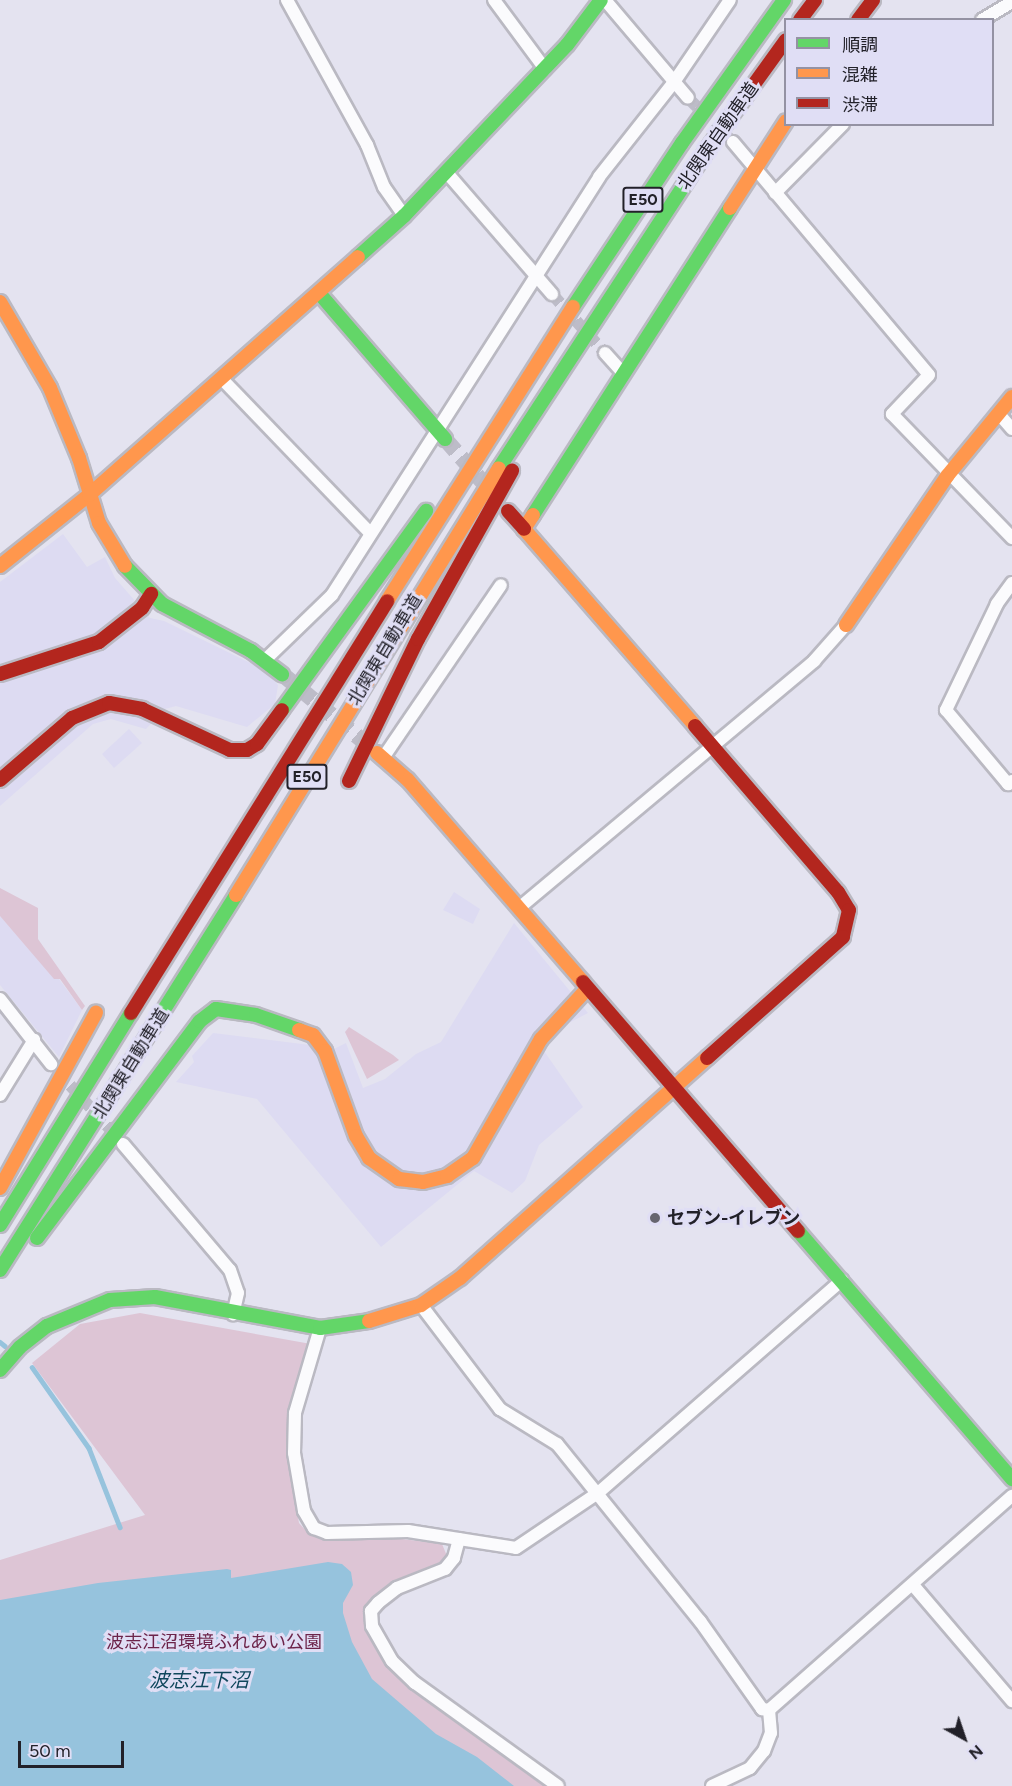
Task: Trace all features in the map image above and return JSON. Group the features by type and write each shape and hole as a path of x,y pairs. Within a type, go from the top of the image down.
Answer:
{"main road":[{"path":"0,566 89,495 404,216 448,174 545,69 603,0"},
{"name":"北関東自動車道","path":"0,1225 509,404 682,143 784,0"},
{"path":"802,18 815,0"},
{"path":"860,18 873,0"},
{"name":"北関東自動車道","path":"0,1270 154,1028 478,499 616,285 784,43"},
{"path":"524,529 753,166 784,124"},
{"path":"349,781 418,639 616,285"},
{"path":"319,293 445,439"},
{"path":"0,302 35,357 58,406 89,495 112,549 151,594 192,623 265,660 282,674"},
{"path":"846,625 948,475 1012,397"},
{"path":"0,780 72,718 109,703 142,709 230,750 247,750 257,744 509,404"},
{"path":"0,1370 20,1347 47,1326 110,1300 155,1297 233,1314 320,1328 387,1318 421,1305 460,1278 674,1086 838,944 849,916 838,892 710,747 508,511"},
{"path":"0,663 91,636 151,594"},
{"path":"0,674 99,642 142,608 151,594"},
{"path":"0,791 89,718 124,714 144,720 160,734"},
{"path":"380,756 408,780 1012,1479"},
{"path":"330,1035 364,1131 376,1152 402,1170 434,1171 455,1161 470,1145 535,1032 587,989"},
{"path":"0,1285 200,1021 216,1009 256,1015 313,1035 326,1051 356,1136 369,1158 399,1179 423,1182 447,1176 473,1158 541,1039 587,989"},
{"path":"0,1188 96,1013"}],"street":[{"path":"287,0 367,145 384,187 404,216"},
{"path":"494,0 545,69"},
{"path":"603,0 688,98"},
{"path":"265,660 332,595 435,428 599,177 674,82 730,0"},
{"path":"985,18 1012,2"},
{"path":"775,193 841,126"},
{"path":"733,142 929,375 892,414 948,475 1012,538"},
{"path":"448,174 537,273 552,294"},
{"path":"605,353 622,372"},
{"path":"221,378 370,533"},
{"path":"999,414 1012,429"},
{"path":"1012,584 997,604 946,710 1008,784 1012,781"},
{"path":"380,756 501,585"},
{"path":"519,908 814,661 846,625"},
{"path":"0,999 51,1064"},
{"path":"0,1095 34,1040"},
{"path":"123,1144 230,1270 238,1293 233,1314"},
{"path":"320,1328 295,1413 297,1483 308,1522 327,1533 408,1531 516,1548 598,1493 842,1280"},
{"path":"421,1305 500,1409 557,1444 700,1621 762,1709 769,1710 914,1585 1012,1496"},
{"path":"459,1539 454,1558 445,1569 397,1588 378,1603 371,1611 372,1626 392,1660 415,1683 558,1786"},
{"path":"914,1585 1012,1701"},
{"path":"712,1786 750,1768 764,1751 771,1733 769,1710"}],"shaded area":[{"path":"63,534 87,567 105,557 115,578 150,618 164,621 265,670 278,685 275,704 247,727 176,706 165,709 146,729 111,719 93,724 0,806 0,582"},
{"path":"129,729 142,743 114,768 102,754"},
{"path":"454,892 480,909 473,924 443,910"},
{"path":"0,916 54,978 59,979 82,1010 59,1057 0,985"},
{"path":"514,923 588,1013 561,1027 544,1051 583,1107 539,1145 525,1181 512,1193 474,1171 381,1247 257,1099 176,1082 194,1062 192,1056 213,1033 318,1046 322,1055 346,1043 363,1088 385,1079 416,1054 441,1042"}],"green space":[{"path":"0,888 38,908 38,939 85,1006 82,1010 60,979 54,979 0,916"},
{"path":"349,1027 399,1060 367,1079 345,1032"},
{"name":"波志江沼環境ふれあい公園","path":"140,1313 311,1344 287,1423 290,1471 299,1523 308,1533 323,1539 394,1538 442,1544 447,1556 441,1562 392,1582 372,1600 365,1610 367,1627 386,1664 403,1682 546,1786 0,1786 0,1560 145,1515 32,1363 80,1324"}],"water":[{"name":"波志江下沼","path":"328,1562 342,1564 351,1572 353,1585 343,1603 343,1613 352,1642 372,1679 436,1734 477,1757 514,1786 0,1786 0,1600 98,1583 227,1569 231,1570 231,1578"}],"waterway":[{"path":"0,1342 5,1346"},
{"path":"32,1367 89,1448 120,1527"}],"tunnel":[{"path":"688,98 733,142"},
{"path":"552,294 605,353"},
{"path":"445,439 494,495"},
{"path":"282,674 374,750"},
{"path":"58,1072 119,1139"}],"traffic: fast":[{"path":"358,257 404,216 567,45 601,0"},
{"path":"573,307 682,143 784,0"},
{"path":"499,468 711,144"},
{"path":"533,515 730,208"},
{"path":"319,293 445,439"},
{"path":"282,710 426,511"},
{"path":"125,566 162,604 251,651 282,674"},
{"path":"0,1270 236,895"},
{"path":"37,1238 200,1021 216,1009 256,1015 299,1030"},
{"path":"0,1225 131,1013"},
{"path":"798,1231 1012,1479"},
{"path":"0,1370 20,1347 47,1326 110,1300 155,1297 320,1328 369,1321"}],"traffic: slow":[{"path":"730,208 784,124"},
{"path":"0,566 89,495 358,257"},
{"path":"0,302 50,388 79,458 99,523 125,566"},
{"path":"387,601 573,307"},
{"path":"846,625 948,475 1012,397"},
{"path":"236,895 499,468"},
{"path":"533,515 524,529 695,726"},
{"path":"377,753 408,780 583,982"},
{"path":"299,1030 313,1035 325,1051 356,1136 369,1158 399,1179 423,1182 447,1176 473,1158 541,1039 587,989"},
{"path":"0,1188 96,1013"},
{"path":"369,1321 421,1305 460,1278 707,1058"}],"traffic: jam":[{"path":"802,18 815,0"},
{"path":"860,18 873,0"},
{"path":"711,144 784,43"},
{"path":"349,781 418,639 512,471"},
{"path":"508,511 524,529"},
{"path":"0,674 99,642 142,608 151,594"},
{"path":"131,1013 387,601"},
{"path":"0,780 72,718 109,703 142,709 230,750 247,750 257,744 282,710"},
{"path":"695,726 838,892 849,910 843,937 707,1058"},
{"path":"583,982 798,1231"}],"place":[{"name":"セブン-イレブン","path":"655,1218"}]}
